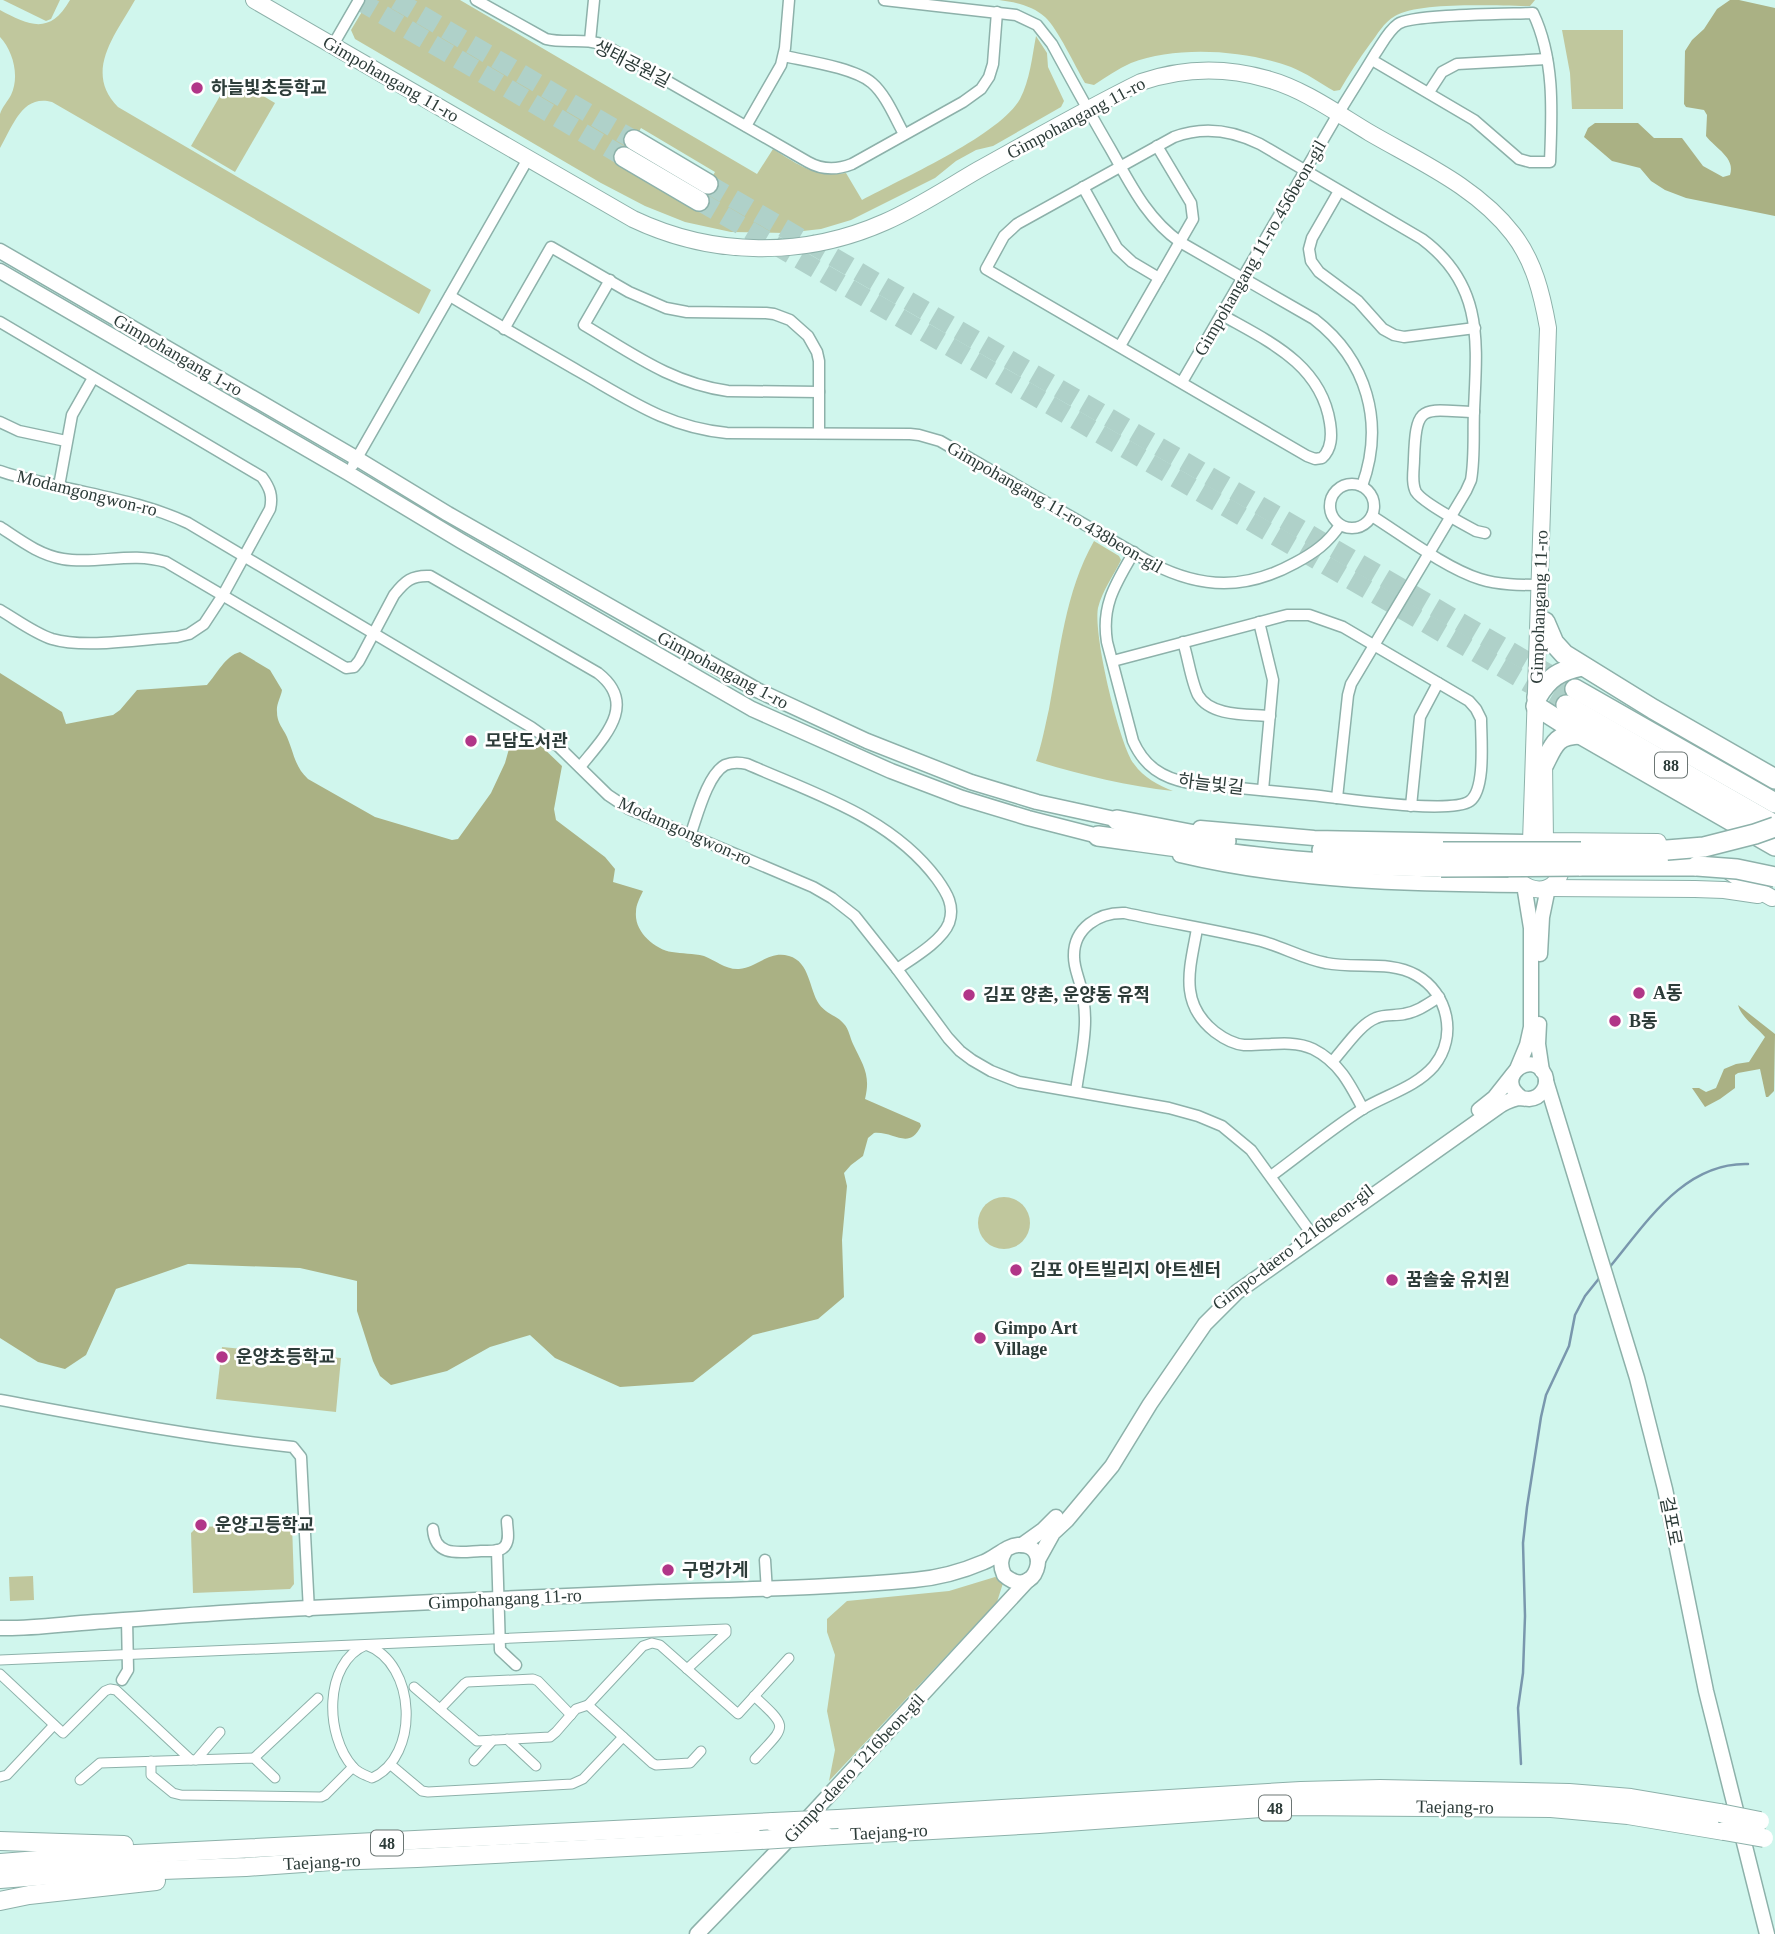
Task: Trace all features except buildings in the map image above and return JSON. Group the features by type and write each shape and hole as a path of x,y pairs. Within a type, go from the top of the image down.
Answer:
{"highway":[{"path":"629,148 704,192"},
{"path":"1545,622 1559,649 1582,666 1775,779"},
{"path":"1582,666 1565,669 1555,676 1540,700 1580,734 1775,846"},
{"name":"88","path":"1775,803 1571,697 1775,826"},
{"path":"1544,764 1561,738 1567,734 1580,734"},
{"path":"1117,820 1219,840 1442,860"},
{"path":"1580,859 1704,847 1775,826"},
{"path":"1098,836 1219,853 1365,866 1442,860 1580,859 1737,869 1775,877"}],"main road":[{"name":"Gimpohangang 11-ro","path":"254,0 334,43"},
{"name":"Gimpohangang 11-ro","path":"264,0 633,219 667,233 713,245 787,248 842,238 904,214 1141,82 1183,72 1218,71 1278,82 1338,114 1474,195 1514,235 1534,271 1548,328 1545,622 1540,700 1544,764 1538,841"},
{"name":"Gimpohangang 11-ro","path":"1538,841 1540,585 1548,373"},
{"path":"1538,841 1554,849 1562,863 1559,878 1548,888"},
{"path":"1538,841 1655,841 1690,849 1774,898 1724,890 1532,889 1524,885 1516,874 1515,867 1520,852 1538,841"},
{"name":"Taejang-ro","path":"0,1863 838,1819 1288,1791 1380,1789 1569,1793 1631,1798 1720,1813 1769,1831"},
{"name":"Taejang-ro","path":"0,1879 760,1840 1303,1806 1551,1808 1628,1815 1724,1831 1769,1831"},
{"path":"0,1841 218,1851"},
{"path":"0,1901 246,1867"}],"street":[{"path":"334,43 359,0"},
{"name":"생태공원길","path":"476,0 546,39 590,41 606,46 807,163 830,169 852,164 975,94 991,71 997,12"},
{"path":"590,41 594,0"},
{"path":"746,126 778,73 784,56 789,0"},
{"path":"884,0 997,12 1024,18 1042,30 1147,211 1168,234 1314,319 1332,334 1348,354 1361,378 1371,413 1372,451 1362,486"},
{"name":"Gimpohangang 11-ro 456beon-gil","path":"1182,382 1304,170 1372,60 1397,25 1408,20 1533,13 1539,25 1547,59"},
{"path":"784,56 866,78 877,88 904,134"},
{"path":"1372,60 1474,120 1513,155 1524,161 1550,163 1551,99 1547,59 1457,64 1441,72 1429,92"},
{"path":"1222,315 1282,350 1309,374 1328,415 1331,440 1327,453 1319,459 1311,458 986,269 1004,236 1012,228 1174,137 1209,130 1250,139 1413,234 1437,251 1451,267 1464,287 1471,306 1477,356 1471,480 1351,684 1337,798"},
{"path":"1120,346 1192,223 1193,209 1157,146"},
{"path":"348,472 529,158"},
{"path":"1083,187 1117,248 1132,262 1159,278"},
{"path":"1339,191 1311,243 1311,261 1319,272 1344,289 1379,325 1394,335 1404,337 1475,328"},
{"path":"504,329 551,247 644,299 676,311 757,312 783,317 803,330 817,352 820,369 819,433"},
{"name":"Gimpohangang 1-ro","path":"0,251 701,660 816,719 992,789 1117,820 1314,838 1538,841"},
{"name":"Gimpohangang 1-ro","path":"0,271 752,709 870,762 962,798 1098,836 1213,863 1274,872 1423,884 1524,885"},
{"path":"610,280 584,325 655,368 684,381 728,391 820,392"},
{"name":"Gimpohangang 11-ro 438beon-gil","path":"450,296 641,408 694,428 717,432 910,434 940,441 1133,552 1180,576 1212,583 1249,581 1282,570 1322,547 1340,525"},
{"path":"0,322 262,477 271,492 272,500 270,509 223,595 204,624 189,634 80,643 50,638 0,610"},
{"path":"58,486 75,408 93,378"},
{"path":"1474,412 1432,410 1420,417 1416,427 1414,489 1424,500 1476,531 1485,533"},
{"path":"0,422 27,433 66,440"},
{"name":"Modamgongwon-ro","path":"0,471 132,502 188,523 531,727 559,747 615,800 629,809 813,887 832,898 855,916 948,1038 972,1060 1019,1082 1169,1108 1222,1126 1243,1142 1312,1234"},
{"path":"1342,486 1362,486 1373,499 1372,516 1369,521 1355,528 1340,525 1331,515 1332,496 1342,486"},
{"path":"1372,516 1463,573 1499,583 1540,585"},
{"path":"0,527 37,550 65,559 143,557 178,568 346,668 354,667 359,661 402,585 410,578 430,576 607,680 616,699 614,722 580,767"},
{"name":"하늘빛길","path":"1113,661 1287,615 1310,615 1343,627 1469,701 1480,719 1480,784 1476,795 1463,805 1411,806 1173,780 1150,767 1137,751 1133,741 1113,661 1105,627 1109,599 1133,552"},
{"name":"하늘빛길","path":"1259,622 1273,680 1263,790"},
{"path":"1183,642 1199,695 1206,703 1214,709 1270,716"},
{"path":"1411,806 1420,717 1438,683"},
{"path":"690,835 713,776 726,764 736,762 747,764 870,820 917,856 950,901 950,921 944,932 897,970"},
{"path":"1524,885 1531,928 1531,1027 1512,1085 1514,1090 1546,1104 1556,1112"},
{"path":"1528,1098 1543,1092 1544,1076 1538,1045 1542,916 1548,888"},
{"path":"1076,1091 1085,1021 1082,989 1073,956 1083,929 1098,917 1115,913 1264,942 1314,961 1330,964 1406,970 1429,984 1439,997 1448,1027 1444,1049 1427,1074 1363,1109 1271,1177"},
{"path":"1197,929 1189,987 1193,1005 1210,1028 1239,1044 1301,1045 1312,1049 1332,1062 1345,1076 1363,1109"},
{"path":"1332,1062 1366,1023 1385,1015 1396,1016 1414,1012 1439,997"},
{"path":"1515,1071 1527,1064 1538,1067 1544,1076"},
{"name":"Gimpo-daero 1216beon-gil","path":"1038,1560 1053,1533 1112,1466 1205,1324 1237,1292 1482,1108 1505,1086 1515,1071"},
{"name":"걸포로","path":"1544,1076 1637,1378 1659,1467 1697,1655 1767,1934"},
{"name":"Gimpo-daero 1216beon-gil","path":"1022,1545 1043,1530 1095,1475 1187,1337 1213,1305 1237,1284 1504,1102 1528,1098"},
{"path":"0,1400 212,1437 293,1447 301,1457 309,1610"},
{"path":"433,1529 437,1543 450,1552 497,1550 504,1547 508,1541 507,1521"},
{"path":"1005,1574 1015,1582 1028,1580 1036,1572 1038,1560 1032,1550 1022,1545 1010,1547 1001,1557 1009,1600"},
{"path":"497,1550 500,1650 516,1665"},
{"name":"Gimpohangang 11-ro","path":"767,1590 917,1580 984,1562 1005,1551"},
{"path":"765,1560 767,1590"},
{"name":"Gimpohangang 11-ro","path":"0,1630 18,1632 127,1621 309,1610 918,1583 984,1569 1005,1574"},
{"name":"Gimpo-daero 1216beon-gil","path":"697,1934 1028,1580"},
{"path":"122,1680 128,1670 127,1621"},
{"path":"0,1660 726,1629 726,1633 687,1669"},
{"path":"414,1687 477,1741 550,1737 576,1709 588,1705 642,1646 652,1643 660,1645 738,1714 789,1658"},
{"path":"366,1645 386,1656 393,1666 404,1691 407,1706 403,1735 391,1765 382,1774 372,1778 353,1768 339,1745 333,1710 334,1689 340,1672 349,1656 366,1645"},
{"path":"0,1674 63,1733 104,1691 116,1690 193,1760"},
{"path":"440,1709 467,1682 533,1679 571,1715"},
{"path":"754,1696 778,1718 780,1726 779,1732 755,1759"},
{"path":"80,1780 100,1763 254,1758 318,1698"},
{"path":"588,1705 656,1765 690,1763 701,1751"},
{"path":"0,1777 7,1775 54,1725"},
{"path":"193,1760 220,1732"},
{"path":"391,1765 422,1791 428,1792 572,1784 583,1779 623,1737"},
{"path":"507,1739 536,1766"},
{"path":"474,1761 493,1740"},
{"path":"254,1758 275,1778"},
{"path":"150,1761 152,1775 173,1793 181,1796 321,1797 353,1768"}],"green space":[{"path":"3,0 60,0 51,19 46,21"},
{"path":"70,0 135,0 112,40 103,67 103,80 108,94 118,107 431,290 419,314 52,102 42,101 26,107 14,122 0,148 0,114 14,88 15,72 12,56 0,37 0,10 30,23 47,23 55,19"},
{"path":"369,0 460,0 757,174 773,149 816,172 846,173 862,200 972,141 1009,113 1020,99 1026,84 1036,36 1047,53 1048,67 1064,101 1061,107 993,146 976,150 956,161 935,178 851,220 821,229 785,233 731,232 685,222 645,206 601,183 355,39 351,30","holes":["641,128 715,172 695,208 621,163"]},
{"path":"999,0 1535,0 1530,6 1441,6 1407,11 1395,16 1381,29 1340,90 1334,91 1297,69 1273,61 1211,52 1149,57 1126,65 1094,85 1085,83 1061,39 1045,17 1024,5"},
{"path":"1730,0 1775,8 1775,216 1686,198 1665,190 1651,181 1640,168 1612,161 1584,137 1588,128 1595,123 1638,123 1654,138 1682,138 1703,166 1723,177 1730,175 1727,158 1706,136 1707,115 1704,110 1686,107 1684,104 1685,51 1717,9"},
{"path":"1562,30 1623,30 1623,109 1572,109 1570,73"},
{"path":"231,77 275,103 235,172 191,146"},
{"path":"1094,541 1119,556 1121,560 1105,589 1098,608 1097,621 1103,663 1121,734 1138,769 1173,791 1104,779 1036,761 1070,602 1076,581"},
{"path":"240,652 270,670 282,690 277,706 278,718 303,774 375,817 452,840 458,839 491,793 516,730 540,745 562,766 554,809 556,820 605,857 615,869 613,882 643,891 637,906 636,919 646,938 652,943 672,952 704,956 734,969 745,968 775,955 789,956 801,964 819,1004 847,1028 865,1070 865,1099 920,1123 921,1126 906,1139 874,1133 868,1138 863,1156 844,1173 847,1186 842,1240 844,1297 818,1319 753,1335 693,1382 620,1387 555,1358 530,1335 490,1347 447,1371 391,1385 380,1376 373,1361 357,1311 357,1281 300,1268 188,1264 116,1289 86,1355 65,1369 38,1362 0,1338 0,673 62,712 66,724 113,715 137,690 207,685 226,661"},
{"path":"1738,1005 1775,1034 1774,1091 1766,1097 1760,1069 1738,1073 1735,1075 1735,1088 1705,1107 1692,1088 1706,1092 1716,1088 1724,1069 1749,1062 1765,1037 1746,1018"},
{"path":"1004,1197 1014,1199 1022,1205 1028,1213 1028,1233 1022,1241 1014,1247 1004,1249 994,1247 986,1241 980,1233 978,1223 980,1213 986,1205 994,1199"},
{"path":"222,1347 341,1358 336,1412 216,1399"},
{"path":"292,1524 294,1584 290,1589 193,1593 191,1533 197,1527"},
{"path":"33,1576 34,1600 10,1601 9,1577"},
{"path":"995,1577 1004,1580 997,1602 829,1781 835,1750 827,1711 835,1655 827,1632 827,1619 847,1601 949,1591"}],"waterway":[{"path":"1608,1269 1651,1216 1685,1185 1704,1173 1725,1166 1748,1164"},
{"path":"1521,1764 1518,1708 1523,1673 1525,1616 1523,1543 1541,1417 1546,1395 1569,1346 1575,1315 1585,1296 1601,1276"}],"tunnel":[{"path":"358,0 624,157"},
{"path":"396,0 634,140"},
{"path":"708,184 1575,689"},
{"path":"699,201 1566,705"}],"place":[{"name":"하늘빛초등학교","path":"197,88"},
{"name":"모담도서관","path":"471,741"},
{"name":"A동","path":"1639,993"},
{"name":"김포 양촌, 운양동 유적","path":"969,995"},
{"name":"B동","path":"1615,1021"},
{"name":"김포 아트빌리지 아트센터","path":"1016,1270"},
{"name":"꿈솔숲 유치원","path":"1392,1280"},
{"name":"Gimpo Art Village","path":"980,1338"},
{"name":"운양초등학교","path":"222,1357"},
{"name":"운양고등학교","path":"201,1525"},
{"name":"구멍가게","path":"668,1570"}]}
